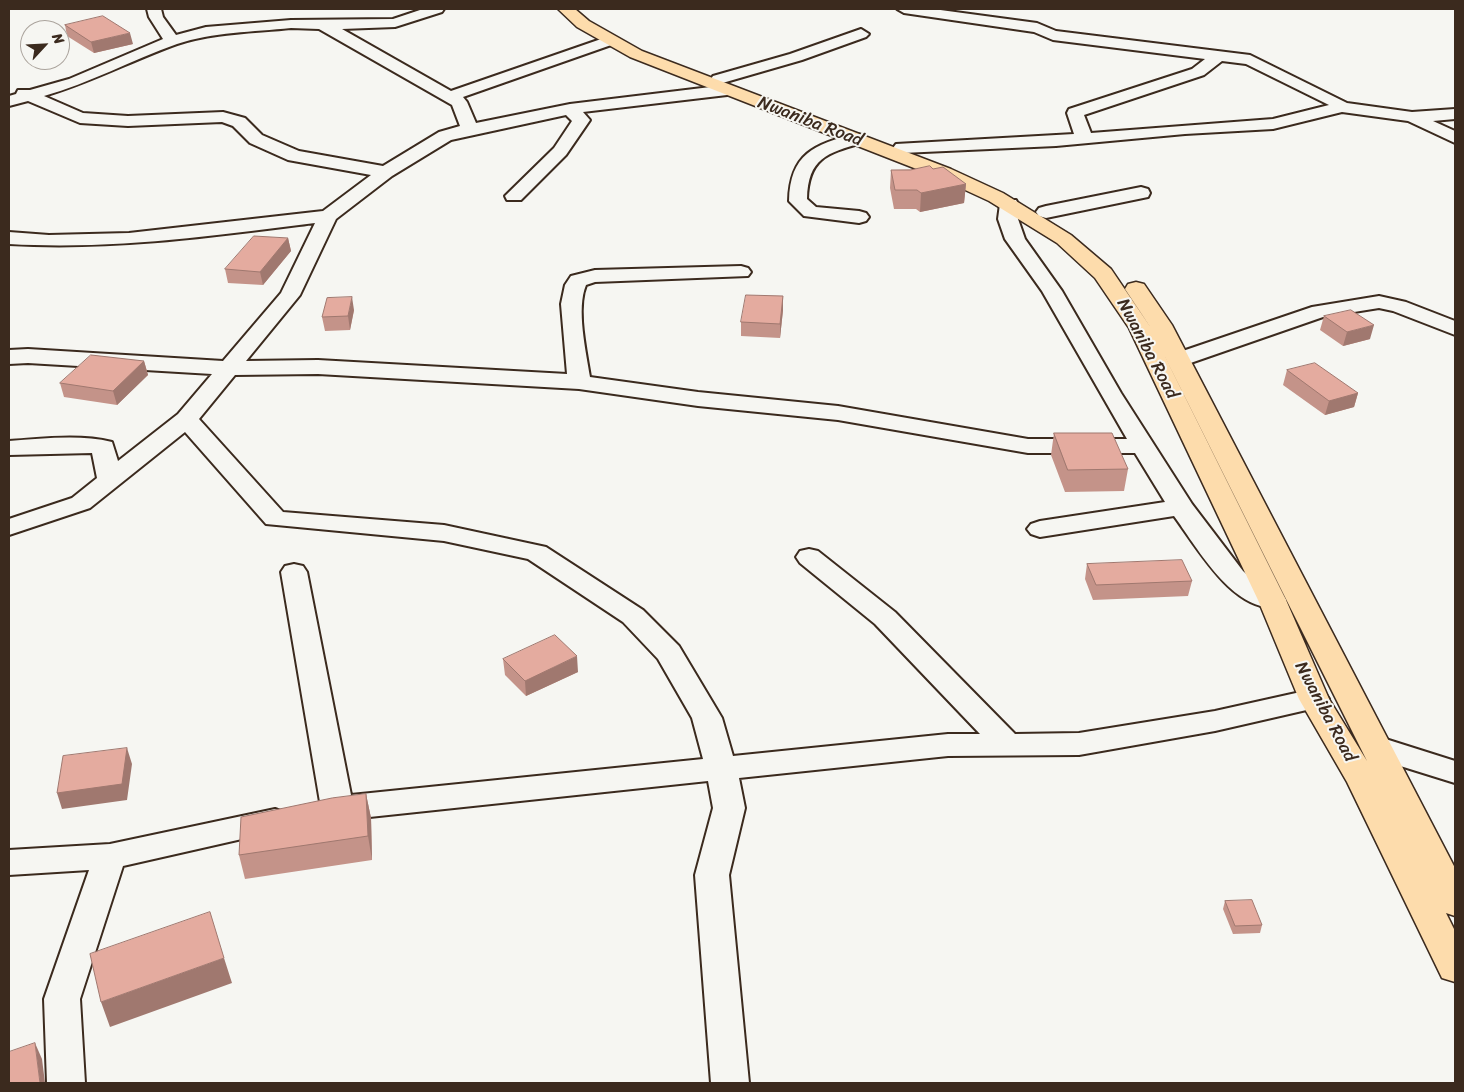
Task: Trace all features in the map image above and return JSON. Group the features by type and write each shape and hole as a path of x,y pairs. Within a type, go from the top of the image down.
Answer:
{"main road":[{"name":"Nwaniba Road","path":"566,9 583,24 609,41 636,54 723,85 970,184 1037,220 1084,255 1116,291 1140,328 1272,600 1314,699 1363,782 1455,967"},
{"path":"584,9 614,33 631,43 723,85 902,148 992,184 1046,212 1099,250 1123,273 1161,325 1455,902"}],"street":[{"path":"154,9 156,17 172,41"},
{"path":"291,24 303,9"},
{"path":"9,102 76,82 172,41 206,32 291,24 324,26 395,22 437,9"},
{"path":"904,9 1034,22 1053,35 1250,60 1264,65 1342,107 1412,117 1455,114"},
{"path":"324,26 432,88 451,96 459,102 470,128"},
{"path":"9,527 81,503 186,419 290,295 328,216 386,172 445,136 470,128 570,109 723,85 861,34"},
{"path":"451,96 609,41"},
{"path":"1084,138 1075,113 1198,72 1219,56"},
{"path":"9,84 30,96 80,118 128,120 223,117 239,122 256,139 294,156 386,172"},
{"path":"902,148 1084,138 1273,124 1342,107"},
{"path":"514,196 557,155 576,131 581,120 570,109"},
{"path":"1412,117 1455,138"},
{"path":"856,139 822,149 802,167 797,185 798,201 811,212 859,217"},
{"path":"1046,212 1141,193"},
{"path":"1009,204 1008,219 1015,238 1052,291 1110,393 1181,507 1233,578 1244,587 1272,600"},
{"path":"9,238 43,241 152,236 328,216"},
{"path":"579,382 572,320 574,285 580,280 595,276 741,272"},
{"path":"1179,360 1319,311 1379,302 1399,306 1455,329"},
{"path":"9,357 28,356 229,368 318,368 579,382 698,399 838,413 1028,446 1142,446"},
{"path":"186,419 275,519 444,533 537,553 633,616 669,652 707,718 722,770 729,808 712,875 730,1083"},
{"path":"9,448 86,444 103,447 110,479"},
{"path":"1040,529 1181,507"},
{"path":"809,557 885,618 1008,745"},
{"path":"294,572 315,812"},
{"path":"9,862 110,856 315,812 948,745 1079,744 1215,721 1314,699"},
{"path":"1376,746 1455,772"},
{"path":"66,1083 62,999 110,856"}],"building":[{"path":"103,16 130,33 91,42 70,28 70,24"},
{"path":"930,166 933,169 943,167 966,184 921,193 917,190 895,190 891,170 910,170"},
{"path":"254,236 288,238 260,272 225,269"},
{"path":"746,295 783,296 780,324 741,322"},
{"path":"352,297 348,316 322,317 327,298"},
{"path":"1351,310 1374,325 1347,332 1324,316"},
{"path":"91,355 144,361 113,391 60,383"},
{"path":"1315,363 1358,393 1329,401 1287,370"},
{"path":"1054,433 1112,433 1128,469 1068,470"},
{"path":"1182,560 1192,581 1096,585 1087,564"},
{"path":"555,635 577,656 525,681 503,659"},
{"path":"127,748 122,784 57,793 63,756"},
{"path":"366,794 368,836 239,855 241,817 332,798"},
{"path":"1252,900 1262,925 1235,926 1225,901"},
{"path":"210,912 224,958 101,1002 90,954"},
{"path":"35,1043 40,1083 9,1083 9,1052"}]}
